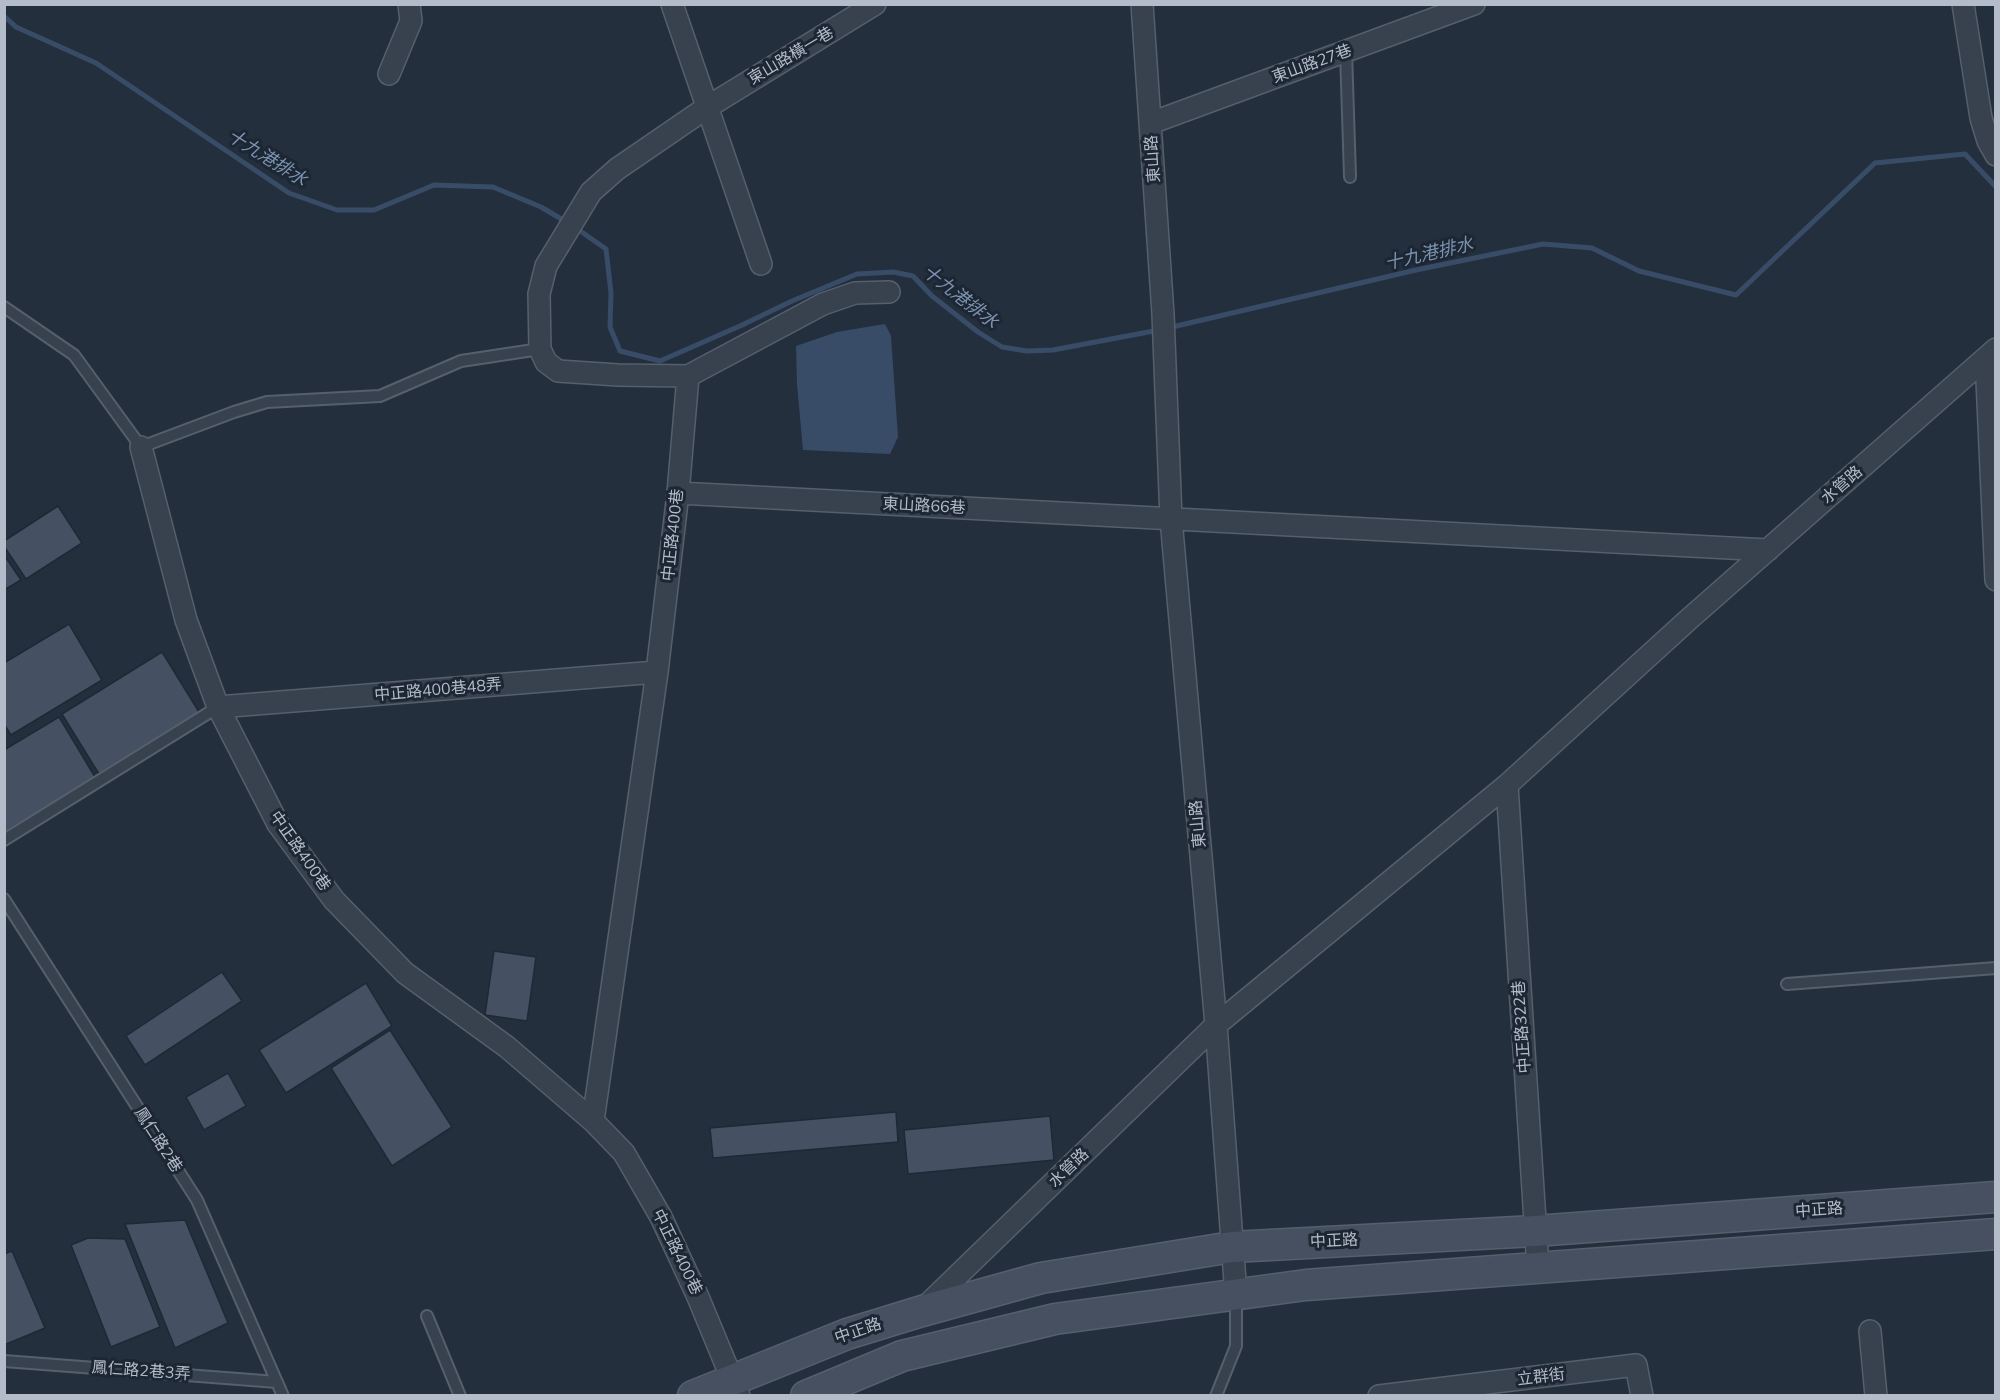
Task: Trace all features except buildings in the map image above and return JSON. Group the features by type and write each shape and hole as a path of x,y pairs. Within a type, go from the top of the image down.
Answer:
{"main road":[{"name":"中正路","path":"693,1395 736,1388 847,1334 1041,1278 1232,1247 1535,1231 1995,1197"},
{"path":"806,1395 902,1356 1055,1319 1306,1285 1995,1234"}],"street":[{"path":"389,74 411,21 409,4"},
{"path":"672,4 761,264"},
{"name":"東山路橫一巷","path":"540,349 539,294 546,266 591,192 617,169 706,108 875,4"},
{"name":"東山路","path":"1142,4 1163,314 1171,519 1216,1025 1236,1295"},
{"name":"東山路27巷","path":"1151,123 1474,4"},
{"path":"1963,4 1981,118 1995,155"},
{"path":"540,349 546,362 558,371 688,376 823,304 855,293 889,292"},
{"path":"1991,354 1995,578"},
{"name":"水管路","path":"922,1311 1216,1025 1507,785 1688,620 1991,354"},
{"name":"中正路400巷","path":"593,1121 657,672 678,493 688,376"},
{"name":"中正路400巷","path":"141,447 186,620 218,708 278,824 334,900 405,973 507,1047 593,1121 624,1153 662,1217 736,1388"},
{"name":"東山路66巷","path":"678,493 1768,550"},
{"name":"中正路400巷48弄","path":"218,708 657,672"},
{"name":"中正路322巷","path":"1507,785 1538,1268"},
{"path":"1870,1331 1876,1395"},
{"name":"立群街","path":"1379,1395 1636,1365 1642,1395"}],"lane":[{"path":"1346,51 1350,177"},
{"path":"4,307 74,355 141,447 267,402 380,396 461,361 540,349"},
{"path":"4,840 218,708"},
{"name":"鳳仁路2巷","path":"4,899 197,1200 283,1395"},
{"path":"1787,984 1995,968"},
{"path":"1216,1395 1236,1346 1236,1295"},
{"path":"427,1316 460,1395"},
{"name":"鳳仁路2巷3弄","path":"4,1360 277,1382"}],"water":[{"path":"885,324 891,336 898,437 890,454 803,450 796,346 837,332"}],"waterway":[{"name":"十九港排水","path":"4,16 16,27 96,63 289,193 337,210 374,210 434,185 493,187 541,207 568,223"},
{"name":"十九港排水","path":"1168,328 1416,270 1543,244 1592,248 1639,271 1736,295 1875,163 1965,154 1996,187"},
{"name":"十九港排水","path":"576,228 606,249 611,293 610,327 620,351 660,361 857,274 893,272 913,276 932,296 978,332 1002,347 1027,351 1053,350 1159,330"}]}
